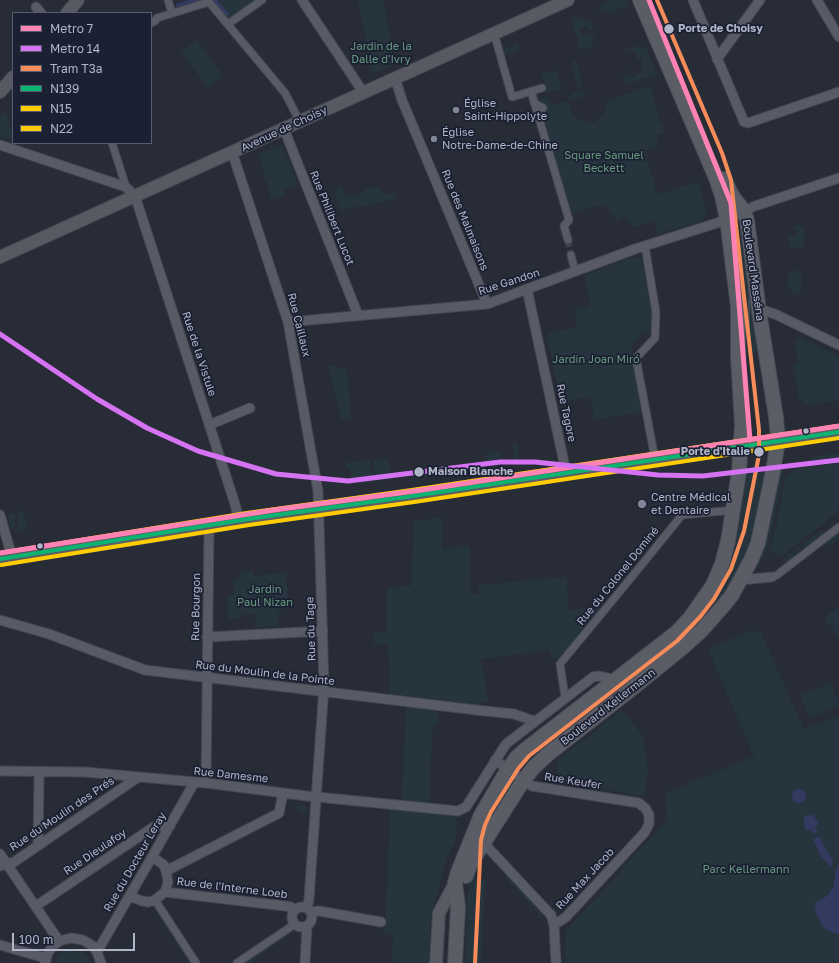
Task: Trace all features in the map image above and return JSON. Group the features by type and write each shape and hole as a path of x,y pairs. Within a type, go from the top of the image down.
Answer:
{"main road":[{"path":"68,12 78,0"},
{"name":"Avenue de Choisy","path":"0,257 568,0"},
{"name":"Boulevard Masséna","path":"640,0 716,178 728,219 738,307 738,357 742,425 741,446"},
{"name":"Boulevard Masséna","path":"648,0 716,162 727,186 744,211 747,220 759,311 776,417 778,441"},
{"path":"0,92 12,78"},
{"path":"6,558 240,520 839,432"},
{"name":"Boulevard Kellermann","path":"455,963 458,908 463,883 470,865 523,781 534,767 547,755 616,702 693,639 724,605 740,580 758,543 778,441"},
{"name":"Boulevard Kellermann","path":"436,963 439,913 455,883 459,869 485,807 508,769 523,752 677,632 713,585 722,564 728,541 739,472 741,446"},
{"name":"Boulevard Kellermann","path":"455,883 458,908"}],"street":[{"path":"168,0 172,13"},
{"path":"228,24 262,0"},
{"path":"302,0 363,92"},
{"path":"693,0 744,122 748,123 839,92"},
{"path":"717,59 760,0"},
{"path":"817,0 839,37"},
{"path":"152,22 157,18 209,2 285,92 300,122"},
{"path":"494,33 512,97 542,88"},
{"name":"Rue des Malmaisons","path":"395,78 402,100 487,304"},
{"path":"531,91 569,220 564,226 568,240"},
{"path":"534,103 543,108"},
{"name":"Rue Philibert Lucot","path":"284,129 358,315"},
{"path":"112,144 126,187"},
{"path":"0,145 126,187 135,196"},
{"name":"Rue Caillaux","path":"232,152 288,322 320,509"},
{"name":"Rue Gandon","path":"288,322 487,304 575,271 728,219 744,211 839,178"},
{"name":"Rue de la Vistule","path":"135,196 240,520"},
{"path":"645,246 656,312 655,338 636,358 655,459"},
{"path":"571,255 575,271"},
{"name":"Rue Tagore","path":"527,289 566,472"},
{"path":"759,311 766,311 777,315 839,345"},
{"path":"209,424 250,408"},
{"name":"Rue du Tage","path":"309,910 324,692 320,509"},
{"name":"Rue du Colonel Dominé","path":"565,697 560,664 682,514 733,510"},
{"path":"0,515 6,558"},
{"name":"Rue Bourgon","path":"206,783 209,526"},
{"path":"740,580 772,577 777,575 839,527"},
{"name":"Rue du Moulin de la Pointe","path":"0,620 49,634 145,670 514,714 534,721"},
{"path":"207,637 322,631"},
{"name":"Boulevard Kellermann","path":"458,811 466,807 506,744 565,697 593,677 599,676 616,680"},
{"name":"Rue Keufer","path":"496,760 523,781 532,786 639,803 646,809 649,815"},
{"name":"Rue Damesme","path":"0,771 85,772 137,778 206,783 283,793 458,811"},
{"path":"38,845 40,772"},
{"name":"Rue du Moulin des Prés","path":"4,865 14,862 137,778"},
{"name":"Rue du Docteur Leray","path":"97,952 194,782"},
{"path":"166,871 279,813 281,810 283,793"},
{"name":"Rue Max Jacob","path":"556,963 554,925 566,917 645,832 649,824 649,815"},
{"name":"Rue Dieulafoy","path":"36,906 155,826 170,826"},
{"path":"474,832 549,912 554,925"},
{"path":"0,854 4,865 36,906 59,941"},
{"path":"130,896 148,902 155,900 165,892 168,882 164,865 152,857"},
{"name":"Rue de l'Interne Loeb","path":"165,892 285,906 291,907 294,910"},
{"path":"155,900 196,963"},
{"path":"307,926 302,927 295,924 292,917 294,910 302,907 309,910 382,922"},
{"path":"305,963 307,926 312,918 309,910"},
{"path":"237,963 295,924"},
{"path":"0,945 45,961 52,947 59,941 71,938 83,940 92,946 97,952 100,963"}],"green space":[{"path":"210,0 258,0 227,21"},
{"name":"Jardin de la Dalle d'Ivry","path":"358,0 383,0 396,64 372,74"},
{"path":"612,0 626,1 628,6 619,8 611,13 604,11 598,12 602,5"},
{"path":"579,17 593,23 593,30 589,31 587,27 583,27 579,31 582,36 586,36 588,34 595,36 592,45 585,50 581,50 580,48 571,19"},
{"path":"197,40 223,76 208,88 181,52"},
{"path":"517,43 519,50 505,55 504,49"},
{"path":"632,47 646,47 658,75 626,84 626,80 622,75 624,70 627,71 624,73 625,76 628,75 633,78 635,76 635,72 638,74 641,72 640,67 643,67 641,65 643,61 641,59 637,60 637,55 634,51 631,52 627,49 626,52 628,54 627,55 625,53 625,49 628,48 633,49"},
{"path":"576,61 583,86 578,88 571,62"},
{"path":"556,70 562,89 546,93 541,74 549,73"},
{"name":"Square Samuel Beckett","path":"650,86 661,123 663,123 664,133 656,136 659,146 645,151 657,194 699,182 706,212 703,220 658,234 654,220 633,227 625,216 617,221 605,204 571,214 539,100 548,97 551,106 567,101 575,117 585,123 592,123 599,119 604,112 607,105 606,101"},
{"path":"585,90 586,95 569,101 568,97 571,96 571,94"},
{"path":"3,113 6,114 12,133 11,139 0,136 0,115"},
{"path":"282,145 298,184 283,190 285,195 272,200 268,191 270,190 262,175 265,174 258,155"},
{"path":"342,186 345,195 350,197 357,196 368,188 380,187 383,195 395,192 397,199 341,210 334,189"},
{"path":"798,225 804,228 804,246 801,248 792,248 789,245 789,234 794,237 798,232 792,228"},
{"path":"747,239 762,352 744,354 734,241"},
{"name":"Jardin Joan Miró","path":"633,257 639,258 643,262 651,303 651,331 639,333 638,339 631,345 642,412 594,420 590,397 558,403 558,400 560,399 547,334 577,327 574,309 590,306 585,275"},
{"path":"792,271 799,271 801,274 801,290 799,294 794,294 788,286 788,274"},
{"path":"799,337 839,356 839,400 808,405 798,397 795,371 792,366 798,364 795,344"},
{"path":"336,365 337,369 347,368 351,419 341,419 328,367"},
{"path":"512,444 517,444 520,460 515,461"},
{"path":"501,451 503,465 495,466 495,463 492,464 491,460 486,460 486,453"},
{"path":"839,453 839,457 813,461 812,457"},
{"path":"388,458 390,472 392,472 393,479 376,481 373,460"},
{"path":"370,460 373,482 352,484 350,468 346,468 345,463"},
{"path":"839,463 839,511 780,557 770,550 778,519 785,479 795,469"},
{"path":"781,468 784,468 771,534 765,553 753,576 751,575 762,552 768,534"},
{"path":"767,471 753,542 719,607 709,599 745,474"},
{"path":"24,511 27,530 18,531 18,512"},
{"path":"15,513 15,531 12,529 7,514"},
{"path":"442,517 442,549 469,546 470,553 468,553 468,555 470,555 471,594 479,594 479,585 567,577 568,610 603,607 563,656 559,658 551,659 550,650 481,659 488,702 480,701 480,705 390,694 388,644 374,644 374,633 387,632 387,588 411,586 414,521"},
{"path":"822,530 825,535 806,549 802,545"},
{"path":"839,531 839,538 829,546 825,541"},
{"path":"799,547 801,549 794,554 796,556 785,564 782,560"},
{"name":"Jardin Paul Nizan","path":"253,570 253,576 286,572 289,608 282,609 278,614 279,626 256,627 255,614 241,615 241,618 228,619 227,596 234,595 233,579 240,579 240,572"},
{"path":"839,607 839,635 838,636 824,618"},
{"name":"Parc Kellermann","path":"753,630 754,632 761,633 804,729 839,716 839,963 566,963 566,931 668,819 665,800 666,793 754,756 708,649"},
{"path":"831,683 839,706 809,718 800,695"},
{"path":"406,706 434,709 434,712 437,712 438,725 433,725 429,803 402,800"},
{"path":"622,710 643,736 648,768 644,796 561,782 558,778 556,761"},
{"path":"567,786 635,796 634,799 567,788"},
{"path":"306,806 305,815 293,807"},
{"path":"390,808 452,816 457,820 456,840 446,859 431,916 429,963 392,963 393,934 383,932 386,913"},
{"path":"506,874 542,914 540,916 505,876"},
{"path":"472,878 485,880 481,963 465,963 467,925 469,925 467,923 468,895"},
{"path":"155,908 171,931 169,933 154,909"},
{"path":"443,920 446,921 444,963 441,963"},
{"path":"281,928 283,929 233,963 229,963"},
{"path":"289,933 289,935 249,963 245,963"},
{"path":"176,939 192,963 189,963 174,941"},
{"path":"76,949 75,951 77,952 80,950 84,953 90,963 55,963 62,952"}],"water":[{"path":"188,0 204,0 177,8 176,4"},
{"path":"210,0 217,0 229,14 225,18"},
{"path":"799,789 804,791 806,796 804,801 799,803 794,801 792,796 794,791"},
{"path":"812,814 819,823 815,828 817,832 813,834 811,830 805,830 804,821 804,817"},
{"path":"819,836 833,861 831,867 820,855 814,840"},
{"path":"839,863 839,934 829,931 822,926 815,909 816,902 827,896 833,888 836,868"}],"tunnel":[{"path":"568,240 571,255"}],"tram line":[{"name":"T3a","path":"475,963 481,840 485,825 491,812 518,769 529,756 677,641 700,617 714,599 731,569 744,531 759,455 759,430 731,180 722,153 657,0"},
{"path":"749,300 749,335"}],"metro line":[{"name":"7","path":"649,0 731,203 750,440"},
{"name":"14","path":"0,334 97,399 147,428 198,451 276,474 348,481 500,462 535,462 658,475 703,476 839,460"},
{"name":"7","path":"0,553 274,510 422,490 839,426"}],"transit line":[{"name":"N22","path":"0,553 247,513 412,490 838,426"},
{"name":"N139","path":"0,559 248,519 413,496 839,432"},
{"name":"N15","path":"1,565 249,525 414,502 839,438"}],"place":[{"name":"Porte de Choisy","path":"669,29"},
{"name":"Église Saint-Hippolyte","path":"456,110"},
{"name":"Église Notre-Dame-de-Chine","path":"434,139"},
{"name":"Porte d'Italie","path":"759,452"},
{"name":"Maison Blanche","path":"419,472"},
{"name":"Centre Médical et Dentaire","path":"642,504"}]}
